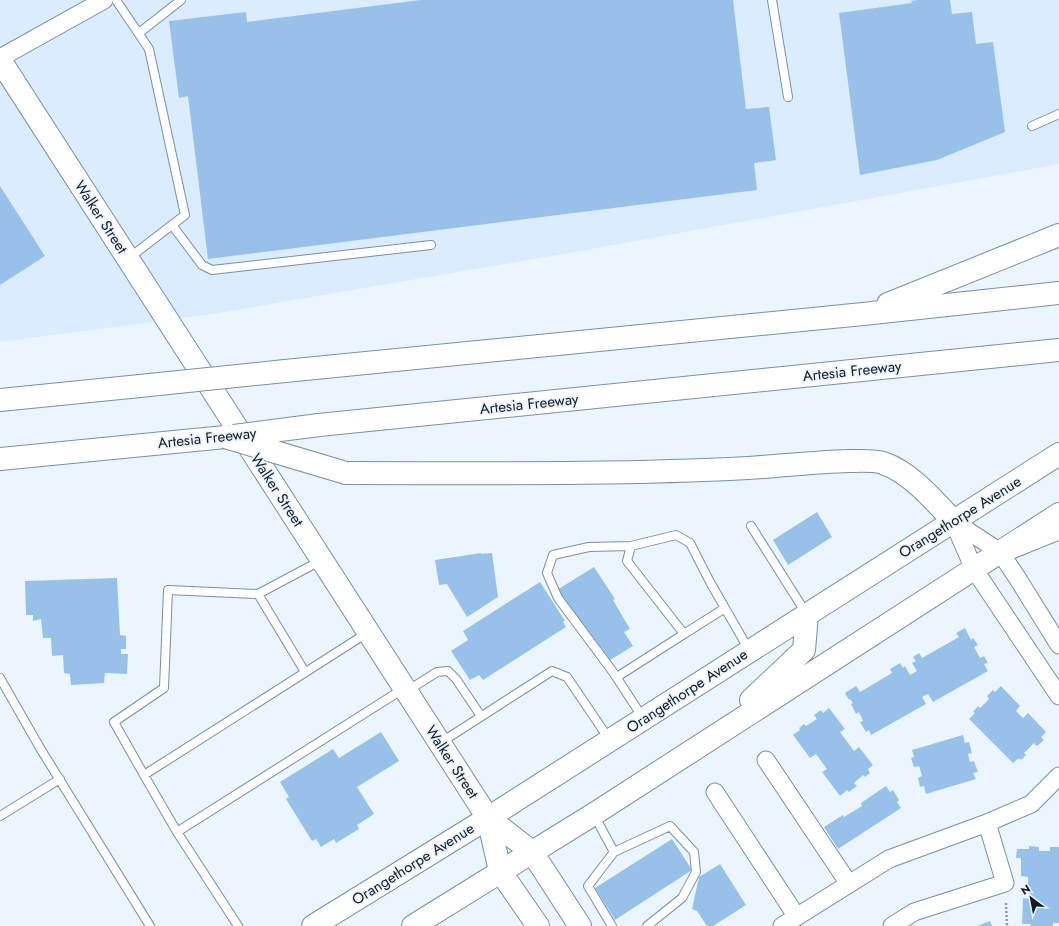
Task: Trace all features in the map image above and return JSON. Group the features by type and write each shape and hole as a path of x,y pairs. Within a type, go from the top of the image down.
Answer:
{"main road":[{"name":"Walker Street","path":"0,59 488,818 532,852 580,926"},
{"path":"863,314 1059,235"},
{"path":"0,400 1059,293"},
{"name":"Artesia Freeway","path":"0,459 1059,350"},
{"path":"225,437 346,473 594,473 748,468 819,462 856,461 882,463 905,474 936,502 953,521"},
{"name":"Orangethorpe Avenue","path":"313,926 488,818 1059,454"},
{"path":"413,926 594,814 1059,514"},
{"path":"1000,552 1059,528"},
{"path":"714,736 804,650 807,614"},
{"name":"Walker Street","path":"488,818 500,871 538,926"}],"street":[{"path":"0,59 104,0"},
{"path":"953,521 1000,552 1059,645"},
{"path":"953,521 974,569 1059,696"},
{"path":"766,760 849,884"},
{"path":"715,792 791,922 889,859 987,823 1031,804 1059,776"},
{"path":"892,926 914,912 1005,883 987,823"}],"lane":[{"path":"116,0 149,49 185,215 128,259"},
{"path":"139,33 181,0"},
{"path":"772,0 788,97"},
{"path":"1032,126 1059,114"},
{"path":"172,225 202,265 212,270 431,245"},
{"path":"751,526 807,614"},
{"path":"643,719 617,677 558,598 547,573 553,555 589,547 631,546 676,535 690,543 710,582 750,650"},
{"path":"631,546 628,561 684,634"},
{"path":"238,926 177,832 114,722 164,688 168,590 258,594 322,560"},
{"path":"258,594 305,672"},
{"path":"617,677 725,608"},
{"path":"144,775 368,632"},
{"path":"177,832 405,690 437,672 448,671 456,679 481,716"},
{"path":"440,744 552,671 567,677 610,740"},
{"path":"0,678 150,926"},
{"path":"0,816 60,779"},
{"path":"594,814 614,852"},
{"path":"612,926 588,886 614,852 670,826 694,852 696,872 682,898 647,926"}],"path":[{"path":"1005,883 1007,926"}],"shaded area":[{"path":"0,0 1059,0 1059,164 580,251 212,314 0,342"}],"building":[{"path":"421,0 733,0 746,109 769,107 776,160 754,163 757,190 208,259 188,96 179,98 169,21 246,12 247,22"},
{"path":"950,0 952,14 972,12 976,44 993,42 1005,132 937,160 860,175 839,13 912,3 911,1"},
{"path":"0,186 45,256 0,285"},
{"path":"817,512 832,537 788,565 773,540"},
{"path":"481,553 492,553 498,597 467,617 447,584 439,585 435,560"},
{"path":"594,567 615,599 613,600 630,629 624,632 633,646 610,660 601,647 597,649 557,590"},
{"path":"117,578 120,635 126,636 126,649 121,649 121,654 128,654 127,674 105,673 104,683 71,685 70,674 64,673 63,655 52,656 51,638 43,638 41,619 33,621 33,615 26,615 25,581"},
{"path":"540,582 565,621 563,622 566,627 483,680 479,675 470,680 451,651 468,640 463,631"},
{"path":"965,628 971,640 973,638 978,645 974,647 980,658 984,656 988,663 984,664 988,671 933,702 928,694 922,697 926,704 871,735 869,730 866,732 860,722 863,721 859,712 856,714 851,704 853,703 850,699 849,700 845,693 856,686 860,692 892,673 890,669 900,663 903,668 905,666 910,675 917,671 912,663 916,661 913,657 919,653 922,658 959,637 956,633"},
{"path":"1001,686 1020,706 1016,711 1023,718 1028,713 1046,732 1041,737 1044,740 1037,746 1034,743 1024,753 1026,755 1021,760 1019,758 1013,763 969,719 975,713 973,712 978,706 980,708 989,699 987,696 993,690 995,692"},
{"path":"829,708 845,729 840,732 854,751 859,747 873,765 868,769 870,773 865,777 863,775 854,783 857,786 849,792 847,790 840,796 822,772 827,769 816,754 810,758 793,735 800,730 799,728 804,724 806,726 817,719 814,715 821,710 823,713"},
{"path":"381,732 399,761 357,787 374,814 357,825 359,829 336,843 334,839 321,847 316,839 312,841 286,799 289,797 280,782 333,749 339,758"},
{"path":"963,735 965,743 969,742 972,753 968,754 970,762 974,761 978,772 973,773 976,779 926,794 924,786 920,787 918,778 922,776 919,766 914,767 911,758 914,757 912,750"},
{"path":"886,786 890,792 893,790 899,800 897,802 901,808 838,849 824,827 843,815 844,817 862,806 861,803"},
{"path":"672,839 692,870 615,920 595,888"},
{"path":"1029,846 1039,847 1039,851 1050,851 1050,847 1059,847 1059,923 1053,923 1053,926 1030,926 1031,924 1022,924 1023,898 1028,899 1028,877 1021,876 1021,858 1016,858 1017,849 1029,849"},
{"path":"720,864 746,905 713,926 707,926 697,911 692,909 699,877"},
{"path":"990,921 992,926 977,926"}]}
